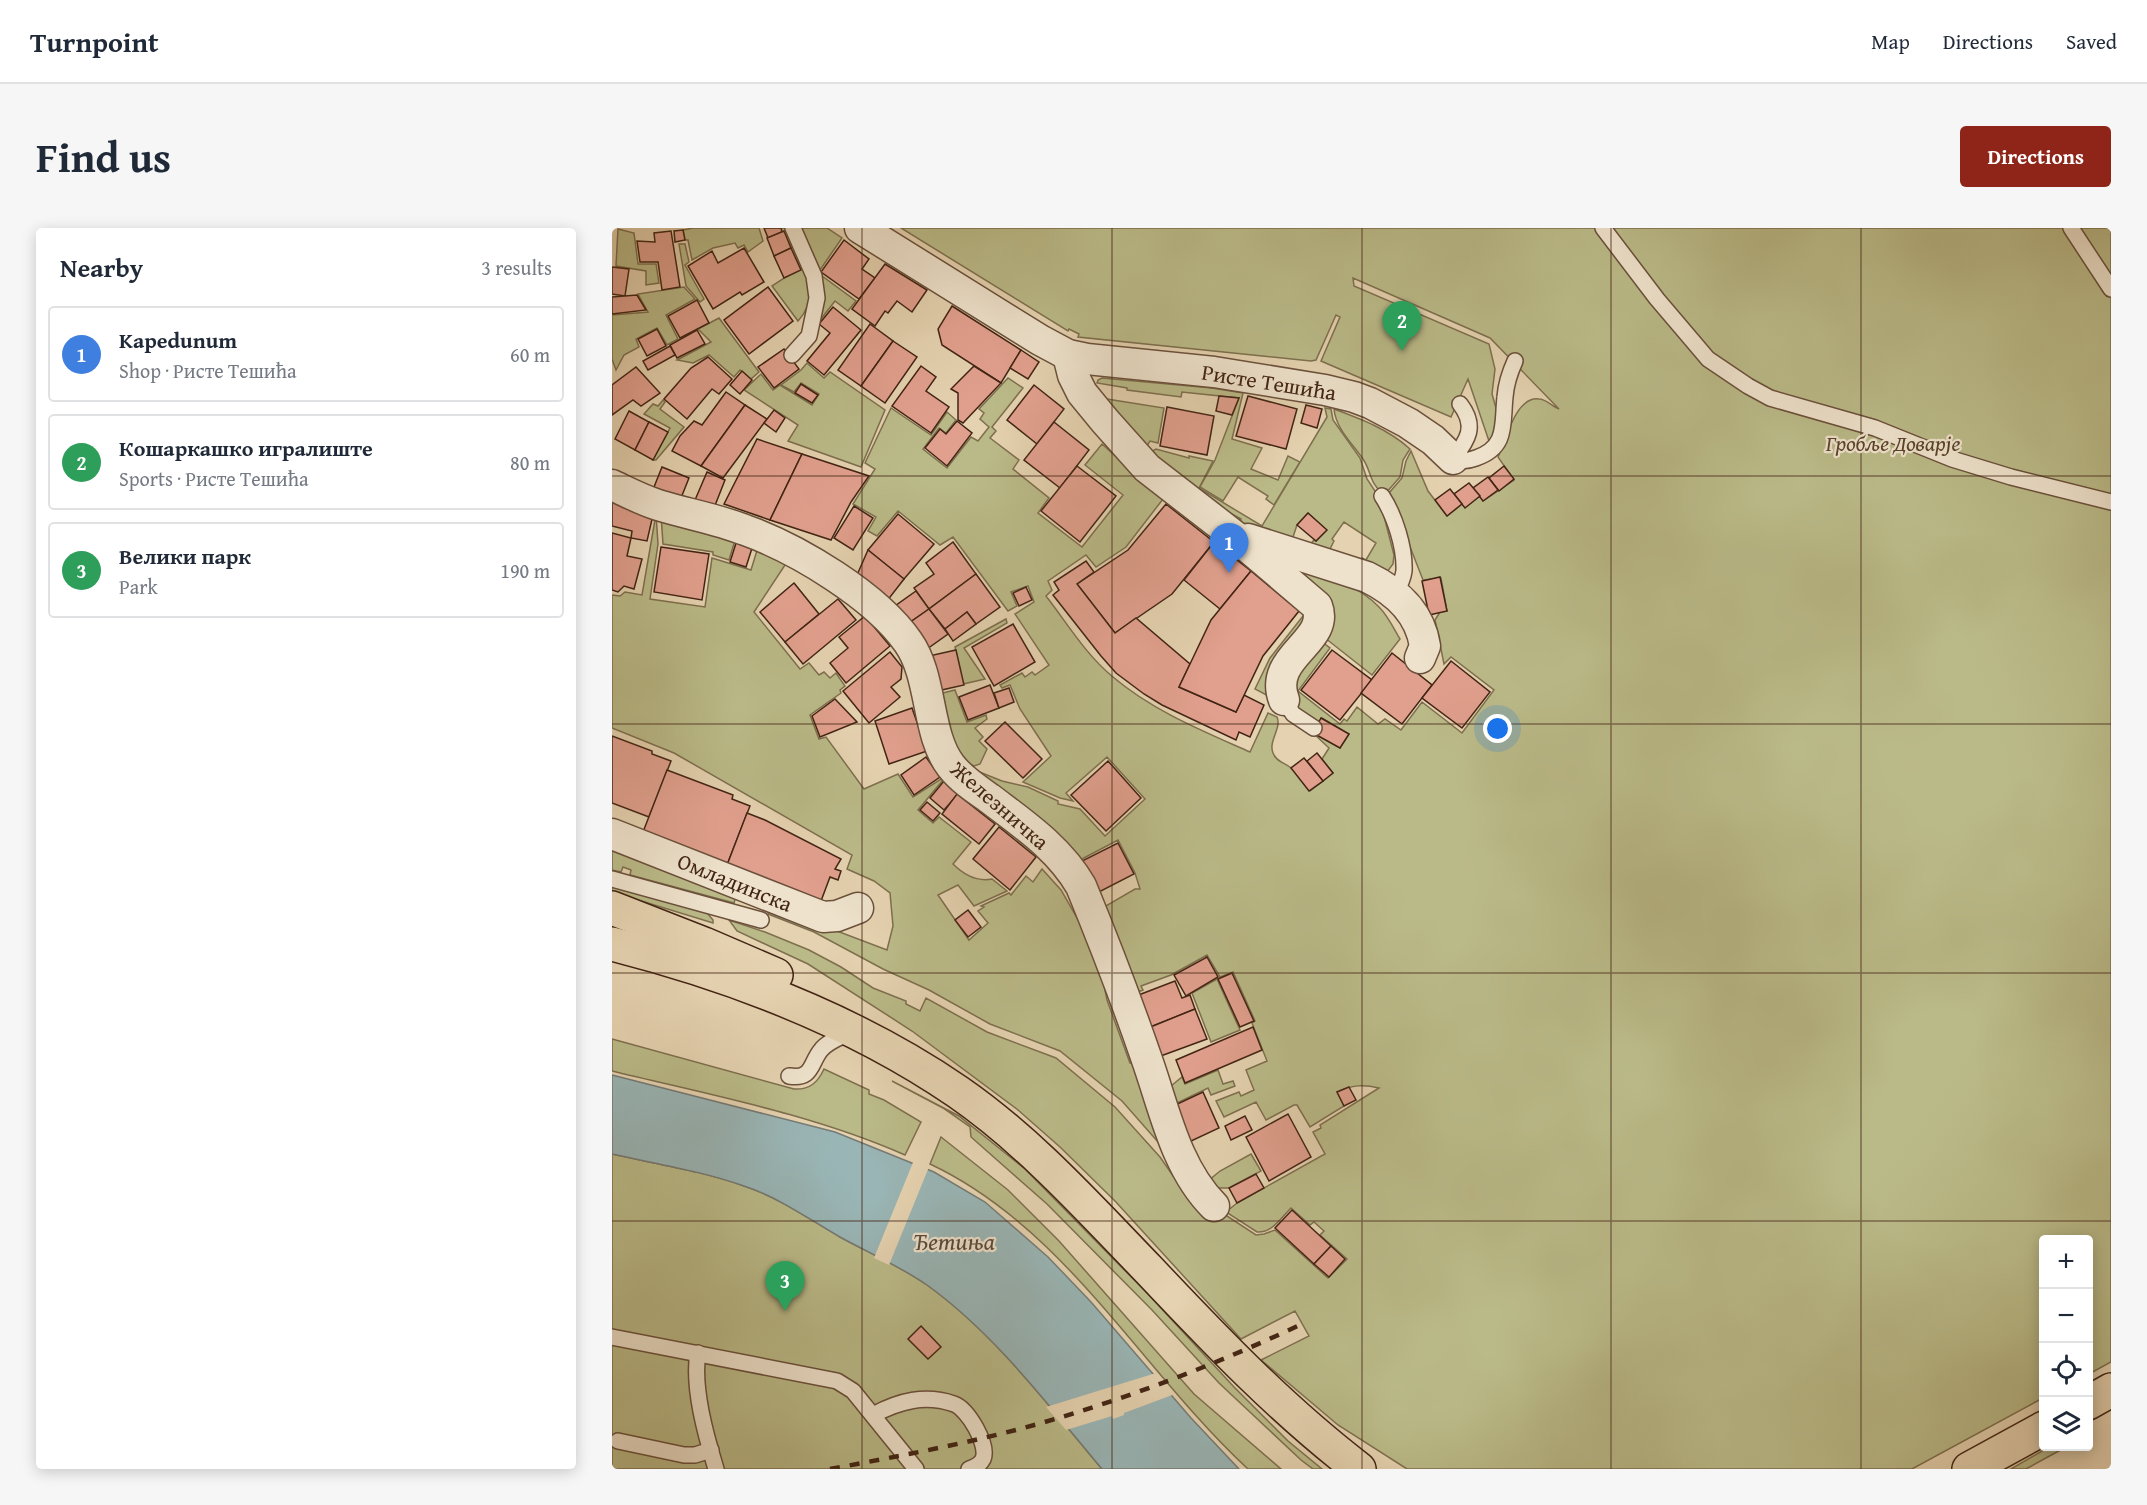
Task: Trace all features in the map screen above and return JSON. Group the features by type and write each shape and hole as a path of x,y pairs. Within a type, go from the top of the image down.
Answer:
{"main road":[{"path":"612,908 778,976 840,1023"},
{"path":"612,944 740,982 840,1023 917,1065 959,1092 1028,1149 1255,1379 1314,1435 1359,1469"},
{"path":"2093,1400 2111,1390"},
{"path":"1969,1469 2039,1430"}],"street":[{"name":"Ристе Тешића","path":"860,228 1068,355 1214,372 1299,385 1354,397 1408,423 1433,440 1453,459"},
{"path":"1068,355 1073,375 1082,393 1133,454 1169,486 1236,537 1313,601 1320,619 1316,630 1282,674 1281,689 1284,700"},
{"name":"Железничка","path":"612,485 656,504 744,529 785,547 860,593 889,619 909,642 920,666 942,752 950,765 968,783 1046,842 1065,861 1081,886 1145,1054 1179,1154 1196,1183 1214,1206"},
{"path":"1236,537 1260,542 1367,578 1395,594 1417,621 1425,646 1420,658"},
{"name":"Омладинска","path":"612,834 734,875 823,917 837,916 858,908"}],"lane":[{"path":"792,355 809,336 817,298 814,276 793,228"},
{"path":"1603,228 1657,299 1708,359 1770,398 1875,428 1962,462 2011,477 2111,502"},
{"path":"2072,228 2111,289"},
{"path":"1460,404 1470,434 1453,459 1461,461 1482,456 1498,443 1503,431 1507,381 1515,361"},
{"path":"1382,496 1394,522 1402,556 1404,573 1395,594"},
{"path":"1284,700 1293,714 1314,728"},
{"path":"612,879 761,920"},
{"path":"789,1076 797,1077 809,1071 840,1023"},
{"path":"612,1336 837,1382 853,1391 916,1469"},
{"path":"699,1353 697,1375 716,1469"},
{"path":"873,1415 890,1406 914,1400 934,1400 958,1406 968,1414 975,1425 984,1452 983,1460 969,1469"},
{"path":"618,1441 684,1455 695,1455 711,1450"}],"green space":[{"path":"759,228 763,241 748,252 744,245 738,248 735,243 713,248 692,260 688,240 685,240 683,230"},
{"path":"781,228 788,228 808,275 810,298 806,310 798,321 772,286 784,278"},
{"path":"800,228 827,228 842,238 820,270"},
{"name":"Гробље Доварје","path":"901,228 2111,228 2111,1362 2093,1372 2093,1235 2039,1235 2039,1400 1912,1469 1407,1469 1338,1425 1261,1360 1309,1336 1295,1311 1241,1339 1115,1201 1018,1110 912,1031 808,964 737,931 729,920 809,950 873,988 906,1001 906,1004 920,1011 926,998 987,1032 1056,1058 1115,1107 1160,1157 1187,1196 1224,1214 1256,1235 1275,1230 1328,1278 1347,1259 1320,1235 1324,1231 1314,1222 1310,1225 1291,1208 1272,1227 1262,1232 1257,1232 1226,1212 1237,1203 1325,1154 1313,1132 1321,1128 1320,1125 1379,1088 1358,1086 1337,1092 1344,1106 1310,1127 1297,1105 1266,1120 1256,1102 1224,1117 1216,1101 1239,1092 1241,1096 1254,1090 1246,1070 1267,1061 1252,1023 1255,1021 1233,972 1220,977 1207,955 1171,975 1141,986 1143,990 1135,993 1104,907 1135,889 1140,889 1135,873 1118,840 1080,860 972,769 1002,781 1028,787 1058,801 1058,804 1080,809 1105,836 1145,799 1107,757 1066,793 1073,801 1060,798 1023,782 1051,756 1020,709 1010,685 1002,688 1000,685 1022,673 1025,677 1032,672 1035,675 1049,665 1015,614 1034,602 1028,586 1011,592 1017,606 1008,611 953,537 940,545 898,511 877,536 868,531 876,517 853,504 875,469 865,463 891,408 931,435 947,412 956,420 946,433 939,428 923,449 947,468 971,437 978,441 989,427 980,419 984,413 979,409 1008,378 1023,388 992,427 996,431 990,438 1019,460 1013,469 1049,498 1038,513 1082,547 1123,495 1085,465 1102,444 1163,499 1126,547 1096,567 1086,555 1048,581 1052,590 1046,596 1085,649 1103,668 1128,689 1179,719 1250,752 1268,713 1277,717 1278,726 1272,744 1273,753 1276,758 1294,770 1310,791 1333,773 1322,759 1329,748 1313,733 1340,748 1349,734 1322,718 1318,723 1298,710 1289,690 1318,639 1330,648 1298,691 1340,724 1344,719 1347,721 1357,707 1378,724 1385,719 1401,730 1422,702 1462,733 1494,690 1451,657 1444,664 1435,620 1440,612 1447,611 1441,578 1423,580 1389,493 1402,478 1411,451 1428,491 1447,516 1462,504 1465,507 1480,496 1483,501 1514,480 1498,457 1512,421 1524,405 1531,400 1539,399 1559,409 1490,338 1353,278 1354,286 1489,344 1495,369 1492,394 1498,415 1498,428 1490,444 1468,379 1451,417 1321,361 1340,317 1336,315 1316,360 1311,361 1078,337 1079,334 1069,329 1068,331"},
{"path":"618,229 634,233 638,264 656,264 659,283 646,285 646,271 616,266"},
{"path":"679,244 685,244 689,262 685,265 704,299 700,302 686,286"},
{"path":"818,273 856,301 848,311 835,301 817,324"},
{"path":"684,287 695,299 666,315 678,339 667,345 657,328 636,339 639,347 624,355 616,370 612,359 612,315 648,312 638,294"},
{"path":"719,318 759,372 751,379 740,370 734,377 709,355 693,363 677,360 711,342 698,329"},
{"path":"807,363 824,378 830,372 885,410 861,467 788,441 798,425 744,390 761,374 773,390 780,385 812,405 819,394 801,383 794,392 781,385"},
{"path":"1102,378 1243,393 1232,439 1262,448 1251,469 1278,480 1288,456 1300,462 1274,505 1266,499 1268,496 1238,477 1223,501 1200,487 1215,460 1239,398 1182,392 1181,397 1127,390 1127,388 1097,383"},
{"path":"1107,399 1164,408 1158,443 1150,441 1145,449 1105,403"},
{"path":"663,400 665,402 660,409 684,427 656,460 653,460 670,428 644,414 653,404 658,406"},
{"path":"1325,408 1331,409 1333,420 1360,458 1367,479 1379,497 1394,555 1393,564 1387,572 1357,565 1362,558 1366,560 1376,543 1344,522 1332,539 1334,541 1327,555 1307,548 1326,530 1308,513 1297,525 1291,543 1240,524 1241,519 1213,504 1149,453 1156,449 1189,458 1189,456 1213,461 1199,488 1262,526 1327,417"},
{"path":"1334,409 1383,430 1410,449 1403,460 1400,477 1385,494 1376,487 1363,459 1341,429"},
{"path":"656,514 658,544 650,599 705,607 712,558 751,570 758,547 787,562 754,612 800,669 809,663 819,675 824,672 830,678 836,673 845,686 840,690 841,693 810,715 819,739 826,737 864,789 898,774 913,797 941,779 943,780 918,810 933,823 939,817 971,842 953,864 957,868 976,878 992,879 1007,891 974,906 958,885 938,895 969,940 988,923 978,911 984,907 981,906 1009,893 1011,895 1026,876 1033,882 1042,869 1061,890 1089,939 1101,970 1107,1000 1130,1063 1139,1064 1166,1151 1122,1101 1060,1051 990,1024 929,990 883,969 814,932 768,914 771,906 887,950 893,926 890,893 874,881 847,869 852,855 674,753 612,728 612,595 620,596 625,592 642,595"},
{"path":"661,515 736,537 729,560 713,555 713,552 663,544"},
{"path":"1294,566 1350,586 1370,599 1385,614 1400,639 1372,675 1325,638 1333,617 1331,608 1319,590"},
{"path":"1303,616 1311,622 1276,700 1255,689 1270,658"},
{"path":"1006,619 1007,623 964,648 985,679 963,684 955,647"},
{"path":"955,690 967,722 986,715 987,719 975,728 983,737 979,741 987,749 980,764 974,766 954,757 935,695"},
{"path":"612,846 736,896 734,903 630,875 631,870 623,867 621,872 612,870"},
{"path":"612,886 707,913 713,923 612,892"},
{"path":"1217,979 1240,1030 1211,1042 1192,993"},
{"path":"612,1039 794,1089 805,1088 813,1084 824,1069 869,1090 869,1094 884,1100 921,1122 905,1155 834,1128 797,1117 612,1071"},
{"path":"1218,1070 1223,1084 1233,1081 1235,1086 1211,1095 1208,1088 1173,1105 1171,1086 1182,1077 1185,1084"},
{"path":"892,1081 959,1116 1025,1169 1147,1293 1234,1387 1288,1441 1322,1469 1313,1469 1301,1460 1219,1383 1152,1310 1047,1204 971,1137 970,1127 943,1108"},
{"path":"941,1137 1008,1190 1059,1241 1194,1394 1281,1469 1248,1469 1209,1430 1100,1303 1062,1263 1022,1225 978,1191 930,1164"},
{"path":"612,1154 712,1176 757,1191 781,1202 917,1278 952,1304 998,1348 1102,1469 612,1469"},
{"path":"1251,1154 1261,1171 1229,1188 1212,1188 1208,1181 1220,1171"},
{"path":"2042,1451 2059,1451 2026,1469 2011,1469"}],"water":[{"name":"Ђетиња","path":"612,1075 835,1132 934,1172 985,1202 1048,1257 1091,1302 1191,1418 1239,1469 1102,1469 998,1348 952,1304 917,1278 781,1202 757,1191 712,1176 612,1154"}],"pier":[{"path":"914,1160 929,1167 889,1265 874,1258"},
{"path":"1156,1373 1175,1394 1113,1419 1112,1416 1066,1430 1046,1407"}],"building":[{"path":"764,228 781,228 782,232 768,238"},
{"path":"683,230 685,240 675,242 674,231"},
{"path":"671,231 680,287 662,290 658,262 640,262 637,241 655,242 654,233"},
{"path":"784,231 791,248 774,256 767,238"},
{"path":"844,240 869,259 862,269 875,278 859,299 821,272"},
{"path":"744,248 764,282 742,295 740,292 713,309 688,266 712,251 718,263"},
{"path":"791,248 801,270 784,278 774,256"},
{"path":"885,264 927,290 912,312 897,301 888,313 885,311 875,326 852,309"},
{"path":"612,267 629,269 625,296 612,294"},
{"path":"768,287 793,321 749,354 724,320"},
{"path":"637,295 646,310 612,314 612,297"},
{"path":"697,300 709,323 680,338 668,316"},
{"path":"952,306 1021,350 1001,383 942,345 938,329"},
{"path":"833,307 861,330 824,375 807,361 830,333 819,324"},
{"path":"870,324 893,341 861,386 838,370"},
{"path":"657,329 666,346 647,356 638,339"},
{"path":"697,330 705,344 677,358 670,345"},
{"path":"893,341 917,357 885,403 861,386"},
{"path":"670,346 675,355 648,370 643,361"},
{"path":"784,349 799,369 774,388 758,367"},
{"path":"1021,350 1039,362 1028,379 1010,368"},
{"path":"708,357 732,379 719,394 712,389 687,419 664,399 691,368"},
{"path":"921,366 936,377 926,391 949,407 931,433 892,406"},
{"path":"974,366 1001,383 963,423 958,420 958,393 951,389"},
{"path":"636,367 660,393 641,406 633,400 612,415 612,385"},
{"path":"742,371 752,380 740,394 730,385"},
{"path":"801,384 818,395 812,403 795,393"},
{"path":"1034,385 1064,409 1037,444 1007,420"},
{"path":"726,392 745,405 701,466 672,451 680,436 694,421 702,425"},
{"path":"1219,396 1239,398 1232,415 1216,411"},
{"path":"1248,396 1297,409 1286,449 1236,436"},
{"path":"745,405 767,419 723,478 701,466"},
{"path":"1306,405 1322,409 1317,428 1301,423"},
{"path":"1167,407 1214,416 1207,455 1160,446"},
{"path":"774,410 785,418 776,432 764,423"},
{"path":"629,411 649,422 635,450 615,439"},
{"path":"957,421 972,433 947,466 925,448 940,429 946,434"},
{"path":"649,422 668,432 653,460 635,450"},
{"path":"1054,422 1089,450 1060,488 1024,460"},
{"path":"757,439 802,454 770,520 724,504"},
{"path":"802,454 869,476 851,502 831,540 770,520"},
{"path":"1077,466 1116,496 1080,542 1041,511"},
{"path":"1504,466 1514,479 1499,491 1489,478"},
{"path":"662,467 689,478 681,498 654,487"},
{"path":"707,472 725,480 714,508 695,500"},
{"path":"1488,477 1498,490 1483,501 1473,488"},
{"path":"1469,483 1480,496 1465,508 1454,494"},
{"path":"1450,489 1462,504 1447,516 1435,500"},
{"path":"612,497 653,515 647,541 631,538 632,531 612,526"},
{"path":"1166,504 1214,542 1172,594 1115,633 1077,584 1128,550"},
{"path":"854,506 873,518 853,550 834,538"},
{"path":"1308,513 1327,530 1316,541 1297,525"},
{"path":"898,514 934,544 904,579 868,550"},
{"path":"612,533 631,538 627,556 642,559 634,589 624,586 618,592 612,590"},
{"path":"737,540 753,545 746,567 730,562"},
{"path":"953,542 976,574 929,609 914,588 934,574 926,563"},
{"path":"1214,542 1251,571 1220,609 1184,580"},
{"path":"661,547 709,554 702,600 654,592"},
{"path":"868,550 904,579 887,601 857,575"},
{"path":"1086,561 1094,572 1077,584 1115,633 1136,618 1190,664 1179,687 1236,712 1244,695 1264,705 1250,737 1239,732 1236,740 1162,705 1116,673 1053,595 1059,590 1054,582"},
{"path":"1251,571 1299,611 1263,656 1236,712 1179,687 1211,620"},
{"path":"976,574 1000,607 976,624 967,612 945,629 929,609"},
{"path":"1440,577 1447,611 1429,615 1422,581"},
{"path":"794,583 819,614 785,642 760,612"},
{"path":"1026,587 1032,600 1019,606 1013,593"},
{"path":"916,591 929,609 909,623 895,606"},
{"path":"838,599 856,620 803,664 785,642"},
{"path":"929,609 948,634 927,649 909,623"},
{"path":"967,612 976,624 953,641 945,629"},
{"path":"865,616 890,646 846,683 830,663 848,648 839,637"},
{"path":"1013,624 1035,662 994,686 972,647"},
{"path":"956,650 964,685 937,691 929,656"},
{"path":"1332,650 1372,680 1340,720 1301,690"},
{"path":"890,652 902,667 901,679 891,687 900,697 869,723 843,691"},
{"path":"1392,653 1432,685 1402,724 1361,693"},
{"path":"1451,661 1490,692 1462,728 1422,698"},
{"path":"990,685 999,708 968,720 959,697"},
{"path":"1009,688 1014,702 999,708 994,693"},
{"path":"835,699 857,722 820,737 812,716"},
{"path":"912,708 927,751 889,764 875,721"},
{"path":"1321,718 1349,734 1340,748 1313,733"},
{"path":"1005,722 1042,759 1023,778 985,741"},
{"path":"612,736 671,761 649,817 612,803"},
{"path":"1317,753 1333,773 1323,781 1307,761"},
{"path":"926,757 940,777 914,795 901,775"},
{"path":"1304,758 1323,781 1309,791 1291,768"},
{"path":"1108,761 1141,798 1106,831 1071,795"},
{"path":"667,770 733,795 732,799 750,806 727,865 643,832"},
{"path":"944,781 959,793 944,810 930,798"},
{"path":"957,794 995,824 979,844 942,814"},
{"path":"927,802 940,813 933,821 920,810"},
{"path":"747,813 841,859 835,869 841,871 838,880 830,877 821,901 727,865"},
{"path":"999,827 1036,857 1010,890 973,859"},
{"path":"1118,843 1134,874 1097,893 1082,861"},
{"path":"968,910 981,927 968,937 955,920"},
{"path":"1207,957 1218,977 1186,996 1174,975"},
{"path":"1232,973 1254,1021 1240,1027 1218,979"},
{"path":"1175,981 1182,998 1190,995 1195,1009 1148,1028 1136,996"},
{"path":"1195,1009 1207,1039 1158,1057 1148,1028"},
{"path":"1253,1027 1262,1050 1185,1083 1176,1060"},
{"path":"1349,1087 1356,1100 1344,1106 1337,1092"},
{"path":"1203,1092 1219,1128 1189,1142 1173,1106"},
{"path":"1288,1114 1311,1157 1269,1181 1246,1137"},
{"path":"1245,1116 1252,1130 1231,1140 1225,1126"},
{"path":"1256,1174 1264,1188 1237,1203 1229,1188"},
{"path":"1292,1210 1331,1246 1314,1264 1275,1228"},
{"path":"1331,1246 1345,1259 1329,1277 1314,1264"},
{"path":"921,1326 941,1347 928,1359 908,1339"}],"railway":[{"path":"830,1469 961,1443 1072,1414 1172,1379 1302,1324"}],"place":[{"name":"Кошаркашко игралиште","path":"1402,351"},
{"name":"Kapedunum","path":"1229,573"},
{"name":"Велики парк","path":"785,1311"}]}
